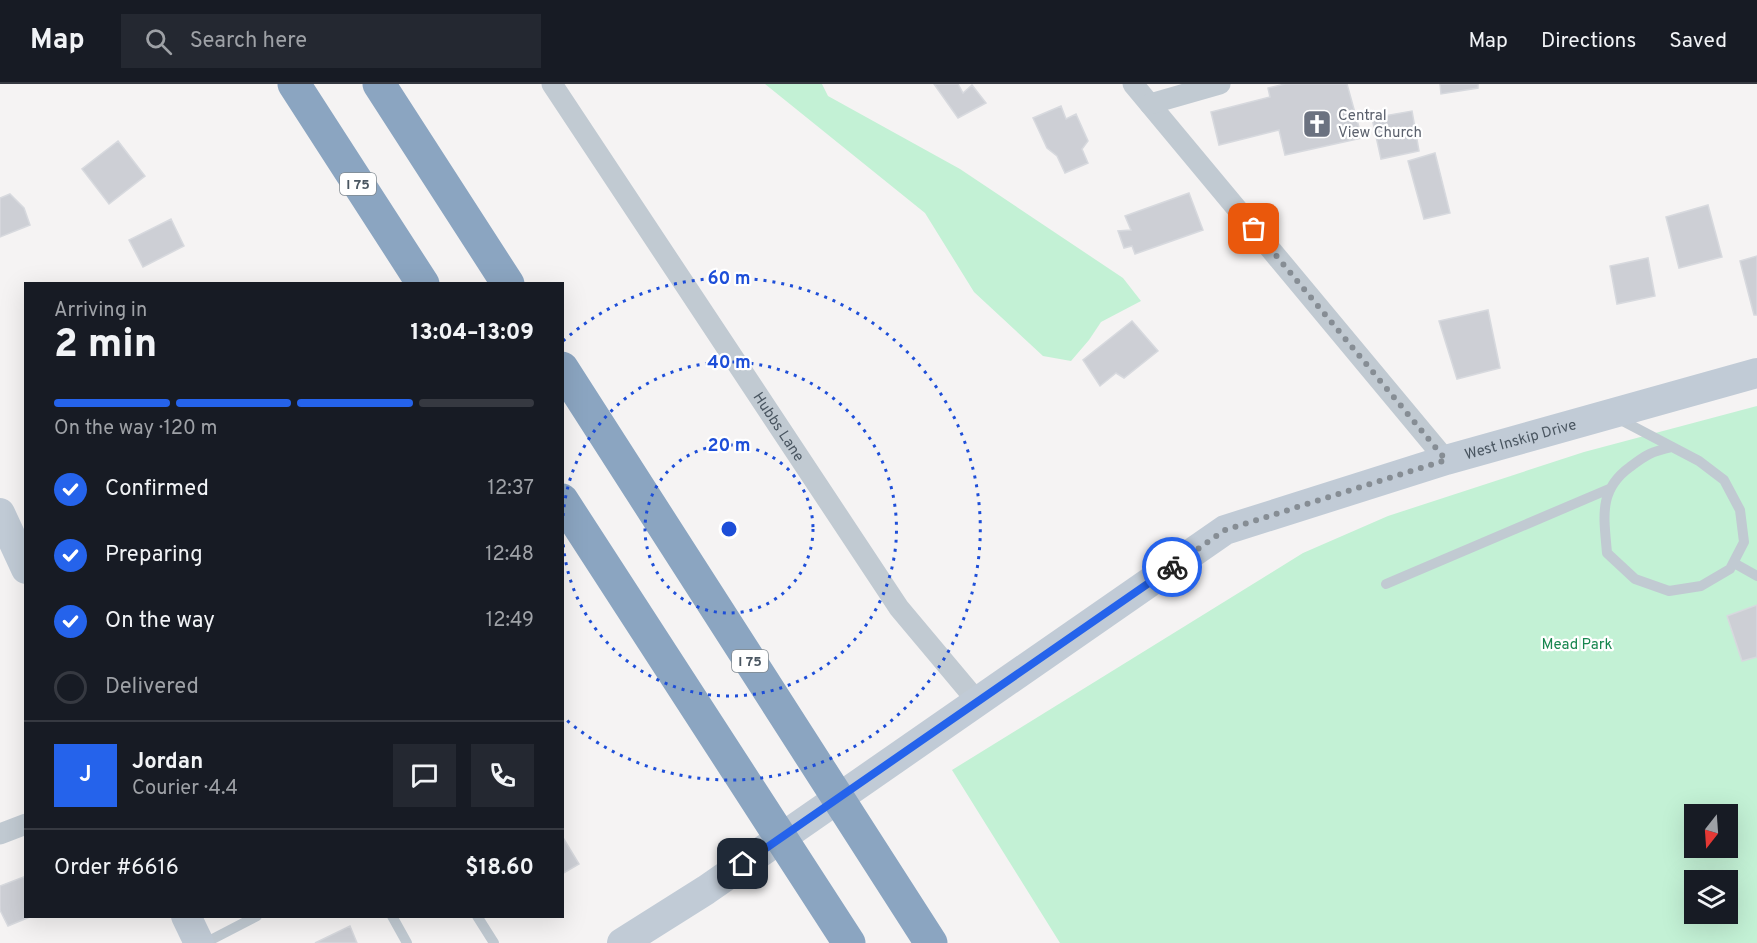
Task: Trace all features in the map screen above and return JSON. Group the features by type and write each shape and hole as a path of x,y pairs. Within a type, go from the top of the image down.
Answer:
{"highway":[{"name":"I 75","path":"294,84 422,282"},
{"path":"379,84 507,282"},
{"name":"I 75","path":"564,371 931,943"},
{"path":"564,503 849,943"}],"street":[{"name":"Hubbs Lane","path":"552,84 899,608 977,701"},
{"path":"1133,84 1446,460"},
{"path":"1150,104 1220,84"},
{"name":"West Inskip Drive","path":"622,943 706,890 1225,530 1446,460 1757,373"},
{"path":"0,513 24,565"},
{"path":"0,834 24,825"},
{"path":"187,918 199,943"}],"lane":[{"path":"1611,414 1699,461 1724,480 1740,510 1744,542 1730,569 1701,586 1669,591 1635,579 1607,552 1604,515 1609,489 1617,476 1649,453 1672,447"},
{"path":"1386,584 1609,489"},
{"path":"1734,563 1757,576"},
{"path":"205,943 253,918"},
{"path":"393,918 407,943"},
{"path":"478,918 494,943"}],"green space":[{"path":"765,84 822,84 828,96 960,169 1123,278 1141,301 1101,322 1071,361 1043,356 974,292 925,213"},
{"name":"Mead Park","path":"1757,406 1757,943 1060,943 952,770 1303,553 1388,516 1584,452"}],"building":[{"path":"934,84 958,84 963,93 972,85 986,103 958,118"},
{"path":"1285,84 1347,84 1362,138 1285,155 1279,130 1219,145 1211,112 1270,97 1268,88"},
{"path":"1440,84 1478,84 1478,88 1441,94"},
{"path":"1061,106 1066,119 1076,114 1088,141 1082,149 1088,163 1065,173 1057,156 1047,148 1033,118"},
{"path":"1412,111 1419,151 1381,159 1372,118"},
{"path":"118,141 145,176 109,204 82,169"},
{"path":"1435,153 1450,213 1424,219 1408,161"},
{"path":"1189,193 1203,230 1135,254 1132,246 1124,248 1118,231 1131,230 1125,216"},
{"path":"10,194 24,208 30,225 0,237 0,198"},
{"path":"1708,205 1722,257 1679,268 1666,217"},
{"path":"171,219 184,246 143,267 129,240"},
{"path":"1757,256 1757,315 1754,315 1740,261"},
{"path":"1648,258 1655,296 1617,304 1610,266"},
{"path":"1488,310 1500,368 1457,379 1439,321"},
{"path":"1132,321 1158,351 1124,378 1116,373 1100,386 1083,360"},
{"path":"1757,605 1757,657 1742,661 1727,616"},
{"path":"564,839 579,864 564,873"},
{"path":"24,877 24,918 27,918 8,926 0,910 0,886"},
{"path":"350,926 357,943 315,943"}],"way so far":[{"path":"1172,567 1225,530 1446,460 1254,229"}],"place":[{"name":"Central View Church","path":"1317,124"}],"route":[{"path":"743,864 1172,567"}]}
